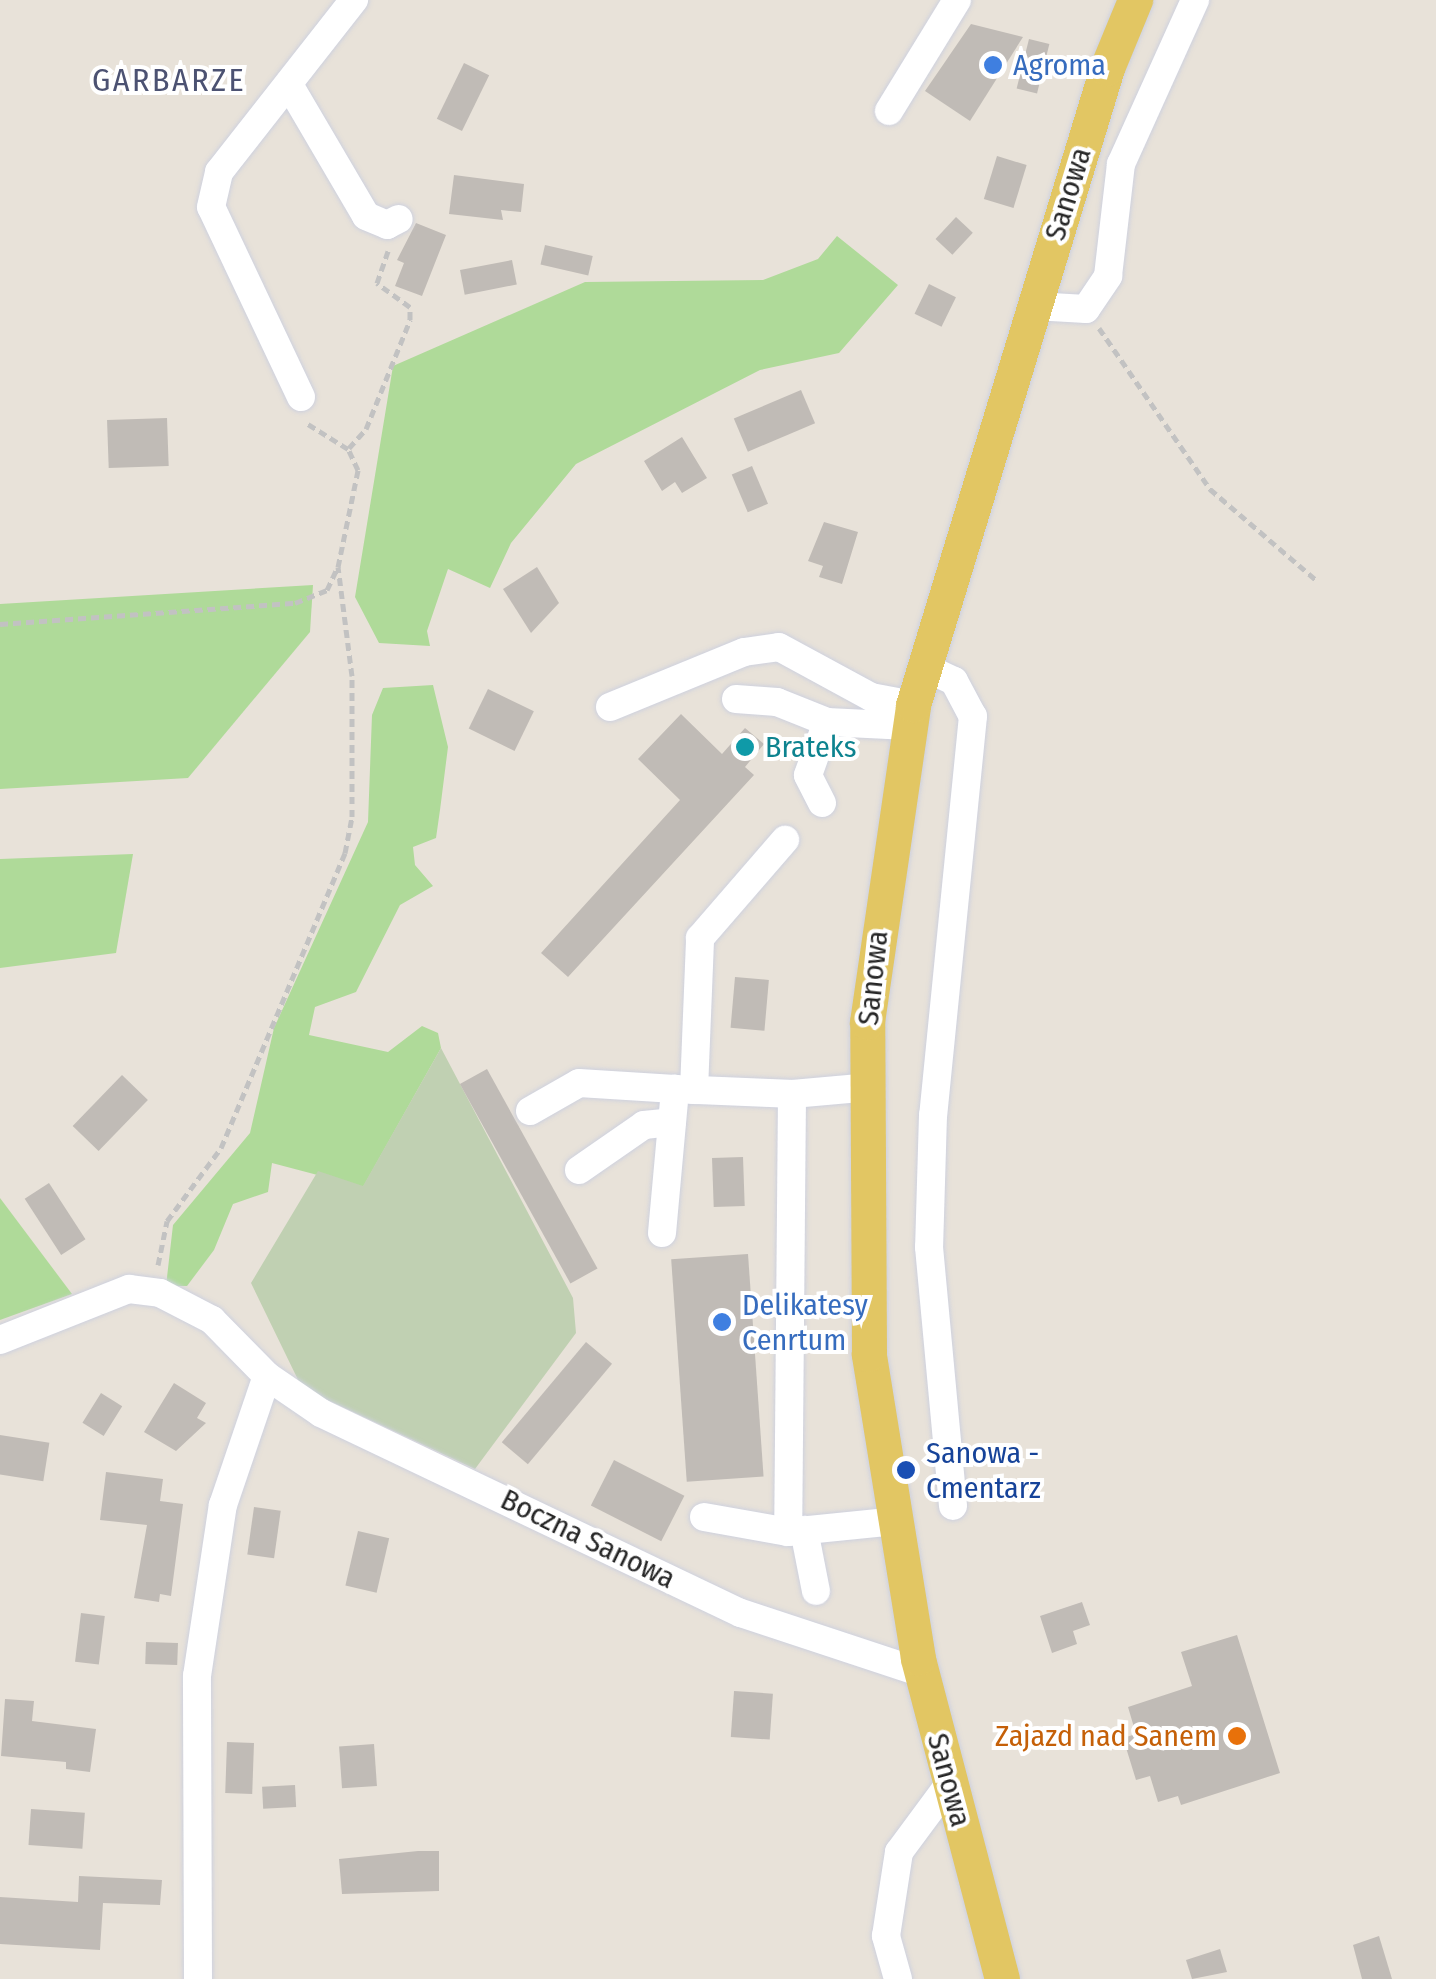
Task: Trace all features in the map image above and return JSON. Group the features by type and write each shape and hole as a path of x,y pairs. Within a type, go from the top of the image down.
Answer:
{"main road":[{"name":"Sanowa","path":"1002,1979 922,1672 868,1354 867,1022 911,716 1034,306 1135,0"}],"street":[{"path":"301,397 211,207 219,172 292,88 354,0"},
{"path":"889,111 957,0"},
{"path":"1034,306 1086,309 1108,276 1121,164 1195,0"},
{"path":"292,88 366,216 386,225 399,219"},
{"path":"610,708 744,652 780,646 911,716"},
{"path":"924,667 954,681 972,716 933,1115 929,1247 953,1506"},
{"path":"736,700 777,702 827,722 911,716"},
{"path":"822,803 808,776 827,722"},
{"path":"662,1233 672,1122 684,1089 700,938 785,840"},
{"path":"530,1111 579,1083 792,1094 868,1088"},
{"path":"792,1094 796,1531 816,1591"},
{"path":"579,1170 644,1125 672,1122"},
{"path":"0,1340 129,1289 160,1293"},
{"name":"Boczna Sanowa","path":"160,1293 212,1320 267,1376 321,1413 741,1612 922,1672"},
{"path":"198,1977 197,1676 222,1504 267,1376"},
{"path":"704,1517 796,1531 896,1521"},
{"path":"898,1979 886,1936 899,1852 950,1783"}],"path":[{"path":"348,449 366,429 410,307 377,283 389,260 386,238 366,216"},
{"path":"1086,309 1210,489 1316,580"},
{"path":"0,624 295,603 326,590 338,567 357,493 358,470 348,449 306,422 301,397"},
{"path":"160,1293 167,1221 221,1148 346,853 352,676 338,567"}],"green space":[{"path":"837,236 898,285 839,353 760,370 576,464 511,543 490,588 448,569 427,631 430,646 379,643 355,597 393,366 585,282 763,280 818,259"},
{"path":"313,585 310,632 188,778 0,789 0,604"},
{"path":"433,685 448,747 436,838 413,847 415,865 433,886 400,905 356,992 315,1007 309,1035 388,1052 422,1026 438,1033 441,1048 363,1187 272,1163 268,1192 233,1204 214,1250 187,1286 166,1286 173,1225 250,1133 274,1028 368,822 372,715 383,688"},
{"path":"133,854 116,953 0,968 0,859"},
{"path":"441,1048 573,1298 576,1333 475,1469 302,1388 251,1283 318,1171 363,1186"},
{"path":"0,1198 72,1294 0,1320"}],"building":[{"name":"Agroma","path":"971,24 1023,37 970,121 925,91"},
{"path":"1029,39 1049,44 1037,94 1017,88"},
{"path":"464,63 489,75 462,131 437,119"},
{"path":"997,156 1027,165 1013,208 984,199"},
{"path":"454,175 524,184 521,212 501,210 503,220 449,214"},
{"path":"956,217 973,233 952,255 936,239"},
{"path":"416,223 446,235 422,296 395,286 404,263 397,260"},
{"path":"545,245 593,256 588,276 541,264"},
{"path":"512,260 517,285 465,295 460,270"},
{"path":"929,284 956,297 941,327 915,314"},
{"path":"801,390 815,423 748,452 734,419"},
{"path":"167,418 169,466 109,468 107,420"},
{"path":"682,437 707,478 682,493 675,482 662,491 644,461"},
{"path":"752,466 768,504 748,512 732,475"},
{"path":"824,522 858,532 842,584 819,577 823,566 808,561"},
{"path":"537,567 559,603 531,633 503,589"},
{"path":"488,689 534,711 515,751 469,729"},
{"path":"681,714 722,754 745,728 764,744 745,767 754,775 568,977 541,953 680,800 638,759"},
{"path":"735,977 769,980 764,1031 731,1028"},
{"path":"487,1069 598,1268 570,1283 460,1084"},
{"path":"122,1075 148,1100 99,1151 73,1126"},
{"path":"743,1157 745,1206 714,1207 712,1158"},
{"path":"49,1183 85,1239 61,1255 25,1199"},
{"path":"748,1254 764,1476 687,1482 671,1259"},
{"path":"586,1342 612,1364 528,1464 502,1442"},
{"path":"174,1383 206,1403 197,1418 206,1423 176,1451 144,1432"},
{"path":"101,1393 122,1406 104,1436 82,1423"},
{"path":"0,1435 49,1443 43,1481 0,1474"},
{"path":"614,1460 684,1496 661,1541 591,1505"},
{"path":"106,1472 163,1479 160,1501 183,1504 171,1596 160,1594 159,1602 134,1598 147,1525 100,1520"},
{"path":"254,1507 281,1511 274,1558 247,1555"},
{"path":"358,1531 389,1538 377,1593 345,1586"},
{"path":"1082,1602 1090,1625 1073,1631 1077,1644 1052,1653 1040,1616"},
{"path":"81,1613 105,1616 99,1665 75,1662"},
{"name":"Zajazd nad Sanem","path":"1237,1635 1280,1773 1181,1805 1178,1796 1158,1802 1150,1776 1136,1780 1123,1738 1136,1734 1128,1707 1192,1686 1181,1652"},
{"path":"146,1642 178,1643 177,1665 145,1664"},
{"path":"734,1691 773,1694 770,1740 731,1737"},
{"path":"5,1699 34,1701 32,1721 96,1729 90,1772 66,1769 66,1762 1,1756"},
{"path":"227,1742 254,1743 252,1794 225,1793"},
{"path":"374,1744 377,1786 342,1788 339,1746"},
{"path":"295,1785 296,1807 263,1809 262,1787"},
{"path":"31,1809 85,1813 82,1849 28,1845"},
{"path":"439,1851 439,1891 342,1894 339,1859"},
{"path":"79,1876 162,1880 160,1905 103,1903 100,1950 0,1944 0,1897 78,1902"},
{"path":"1379,1936 1392,1979 1362,1979 1353,1945"},
{"path":"1220,1949 1227,1972 1192,1979 1186,1960"}],"place":[{"name":"Agroma","path":"993,65"},
{"name":"Brateks","path":"745,747"},
{"name":"Delikatesy Cenrtum","path":"722,1322"},
{"name":"Sanowa - Cmentarz","path":"906,1470"},
{"name":"Zajazd nad Sanem","path":"1237,1736"}],"district":[{"name":"GARBARZE","path":"169,80"}]}
